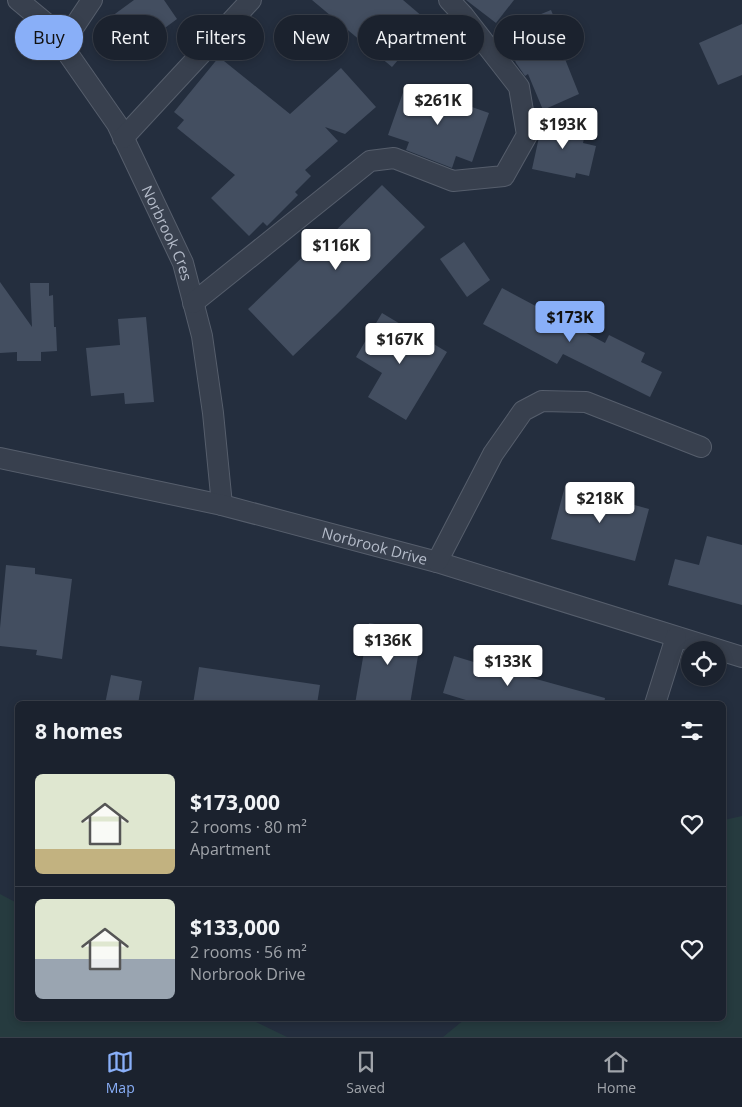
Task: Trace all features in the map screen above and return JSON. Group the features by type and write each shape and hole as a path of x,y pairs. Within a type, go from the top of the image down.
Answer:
{"street":[{"name":"Norbrook Cres","path":"18,0 36,15"},
{"path":"82,15 92,0"},
{"path":"123,138 251,0"},
{"path":"193,303 370,161 394,158 453,182 504,176 527,135 519,87 463,15 449,0"},
{"name":"Norbrook Cres","path":"72,60 117,124 183,263 202,336 213,413 222,506"},
{"path":"437,562 493,454 523,411 542,401 586,402 701,447"},
{"name":"Norbrook Drive","path":"0,458 222,506 437,562 742,657"},
{"path":"656,701 676,637"}],"green space":[{"path":"742,816 742,1037 443,1037 463,1021 726,1021 726,820"},
{"path":"0,894 15,902 15,1021 254,1021 287,1037 0,1037"}],"building":[{"path":"134,0 164,0 177,19 167,26 167,15 114,15"},
{"path":"312,0 403,0 421,15 358,15 358,39 348,30 348,15 330,15"},
{"path":"466,0 514,0 502,15 494,15 494,21"},
{"path":"551,10 553,15 539,15"},
{"path":"742,24 742,75 718,85 699,43"},
{"path":"217,60 223,60 290,114 341,68 376,107 345,134 325,127 338,141 305,170 311,176 295,192 298,195 267,226 263,222 249,236 211,198 235,175 177,128 184,120 174,112"},
{"path":"384,60 398,60 392,67"},
{"path":"515,60 565,60 579,94 543,110 528,74 525,76"},
{"path":"406,84 489,113 472,162 456,156 452,168 406,150 409,142 388,135"},
{"path":"543,119 586,129 583,143 596,146 589,176 576,173 575,178 532,169"},
{"path":"382,185 425,227 293,356 248,309 312,248 315,251"},
{"path":"464,242 490,280 467,297 440,259"},
{"path":"0,282 32,327 30,283 49,283 49,296 53,295 57,351 41,352 41,361 17,361 17,352 0,353"},
{"path":"502,288 605,343 609,335 645,353 641,362 662,372 650,397 563,354 557,364 483,324"},
{"path":"382,313 447,352 406,420 368,397 382,373 356,357"},
{"path":"146,317 154,402 125,404 124,393 91,396 86,348 120,345 118,319"},
{"path":"565,486 649,509 635,561 551,539"},
{"path":"707,536 742,545 742,605 668,585 675,559 699,565"},
{"path":"6,565 35,568 35,574 72,579 62,659 36,655 37,650 0,646"},
{"path":"369,623 422,632 410,701 356,701"},
{"path":"454,656 605,698 604,701 469,701 443,693"},
{"path":"199,667 320,685 317,701 193,701"},
{"path":"111,675 142,681 139,701 106,701"}]}
